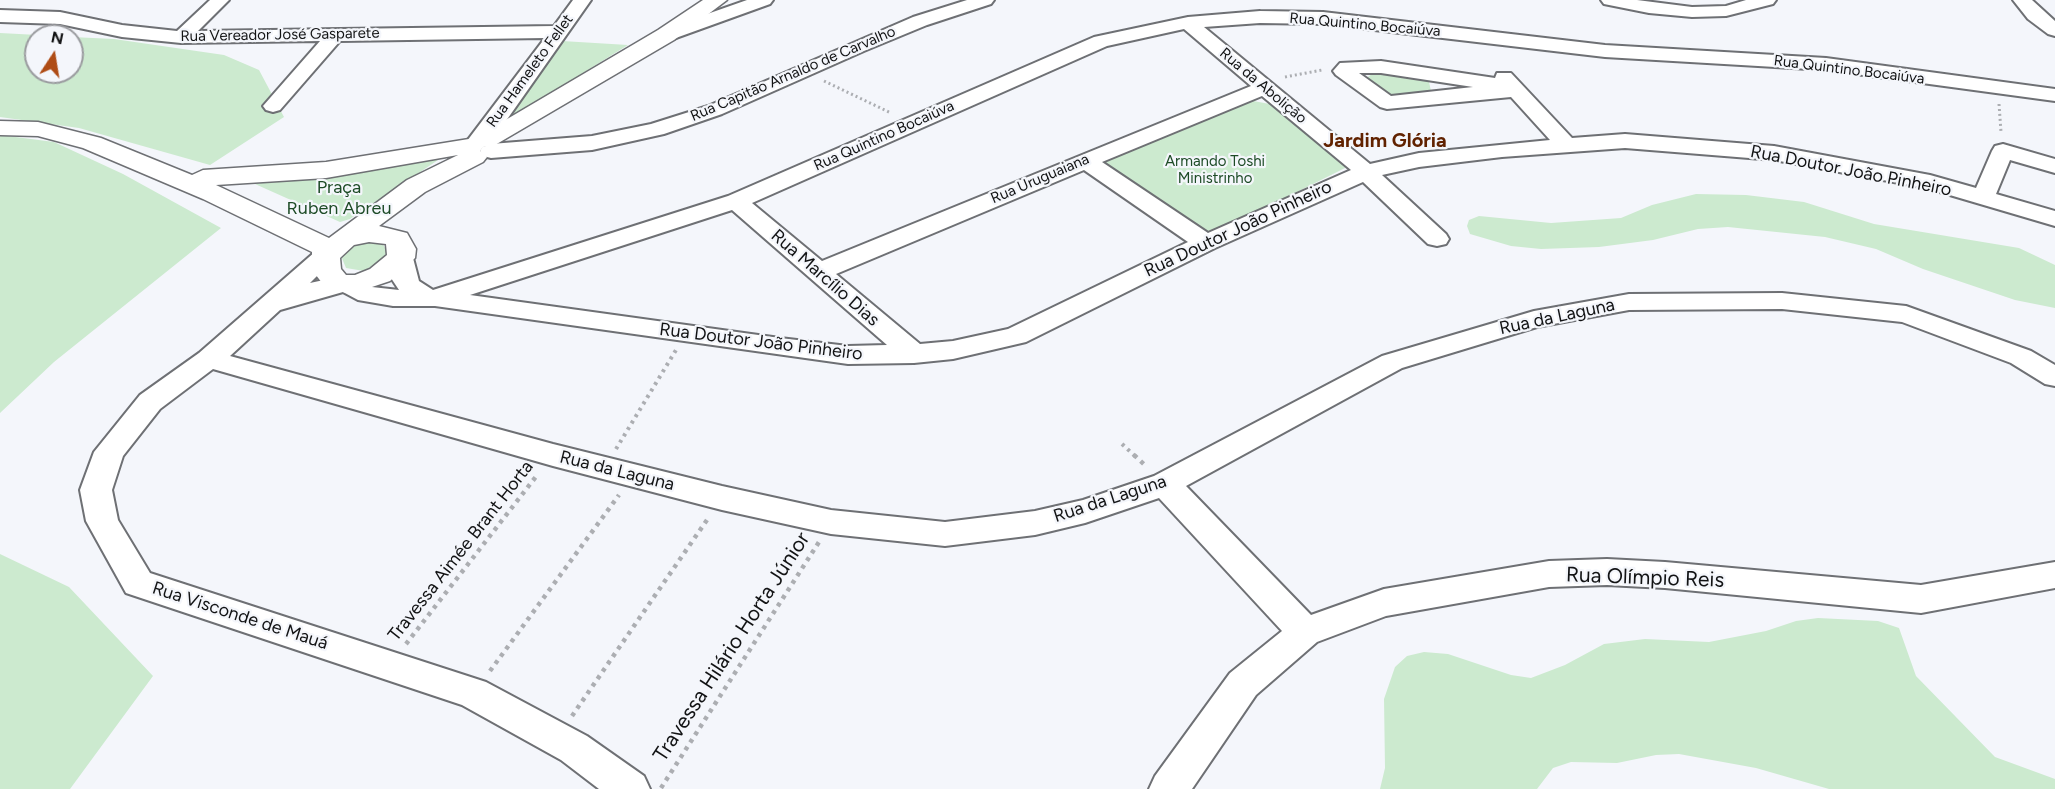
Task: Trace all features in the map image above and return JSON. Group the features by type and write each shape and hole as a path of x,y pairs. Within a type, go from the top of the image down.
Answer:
{"main road":[{"path":"203,178 439,163 483,146 527,116 666,35 717,0"},
{"path":"0,128 38,129 92,143 156,168 321,246 337,246 383,234 397,239 402,249 401,258"},
{"name":"Rua Visconde de Mauá","path":"337,246 439,163"},
{"path":"156,168 233,185 337,246"},
{"path":"383,234 387,213 396,200"},
{"path":"337,246 330,276 346,285"},
{"name":"Rua Visconde de Mauá","path":"346,285 380,275 401,258"}],"street":[{"path":"181,37 220,0"},
{"name":"Rua Hameleto Fellet","path":"483,146 582,0"},
{"path":"666,35 764,0"},
{"name":"Rua Capitão Arnaldo de Carvalho","path":"483,146 592,143 656,129 715,110 920,21 985,0"},
{"path":"1610,0 1649,8 1692,12 1726,11 1767,0"},
{"path":"2022,0 2055,30"},
{"name":"Rua Vereador José Gasparete","path":"0,16 60,18 122,30 181,37 561,32"},
{"name":"Rua Quintino Bocaiúva","path":"431,298 736,201 1101,41 1188,23 1260,17 1323,18 1605,51 1826,64 2055,95"},
{"name":"Rua da Abolição","path":"1188,23 1366,172 1437,239"},
{"path":"273,106 335,34"},
{"path":"1499,67 1514,89 1565,144"},
{"path":"1348,68 1412,71 1514,89"},
{"path":"1348,68 1387,103 1514,89"},
{"path":"1412,71 1432,82 1434,92 1427,99"},
{"name":"Rua Uruguaiana","path":"818,272 1261,85"},
{"name":"Rua Doutor João Pinheiro","path":"346,285 367,294 393,298 431,298 848,355 914,354 954,350 1016,336 1206,243 1366,172 1419,160 1565,144 1625,141 1774,153 1930,182 2055,219"},
{"path":"1983,198 2003,151 2055,166"},
{"path":"1085,161 1206,243"},
{"name":"Rua Marcílio Dias","path":"736,201 914,354"},
{"name":"Rua Visconde de Mauá","path":"337,246 209,359 150,402 109,452 96,490 102,521 138,583 474,693 557,739 630,789"},
{"name":"Rua Doutor João Pinheiro","path":"401,258 404,278 410,287 431,298"},
{"name":"Rua Visconde de Mauá","path":"268,308 310,291 346,285"},
{"name":"Rua da Laguna","path":"209,359 553,455 722,498 831,522 945,534 1045,520 1085,511 1392,362 1534,319 1629,302 1782,301 1906,314 2021,357 2055,377"},
{"path":"1158,477 1305,632"},
{"name":"Rua Olímpio Reis","path":"1169,789 1243,684 1305,632 1384,603 1549,574 1606,572 1665,575 1922,599 2055,575"}],"path":[{"path":"1261,85 1332,68 1348,68"},
{"path":"802,71 913,124"},
{"path":"1998,88 2003,151"},
{"path":"631,424 685,334"},
{"path":"1122,444 1158,477"},
{"name":"Travessa Aimée Brant Horta","path":"390,664 553,455"},
{"path":"474,693 633,476"},
{"path":"557,739 722,498"},
{"name":"Travessa Hilário Horta Júnior","path":"661,789 831,522"}],"green space":[{"path":"0,33 24,34 24,84 84,84 84,38 114,39 224,55 259,70 284,117 210,165 79,128 0,117"},
{"path":"562,41 628,45 504,122 500,122"},
{"path":"1377,71 1423,77 1429,82 1431,91 1428,95 1392,99 1366,78"},
{"name":"Armando Toshi Ministrinho","path":"1248,100 1275,105 1346,164 1345,168 1217,232 1210,232 1201,230 1098,166 1100,161"},
{"path":"0,135 54,142 123,174 221,228 54,362 0,413"},
{"name":"Praça Ruben Abreu","path":"444,156 350,219 340,222 255,184"},
{"path":"1696,194 1746,195 1804,202 1874,224 2019,248 2055,265 2055,308 2015,300 1923,269 1876,249 1825,237 1728,227 1698,229 1653,240 1599,247 1541,249 1511,246 1470,234 1467,226 1469,220 1479,216 1551,223 1621,218 1652,205"},
{"path":"366,240 382,243 387,251 384,258 364,271 346,268 341,256 347,247"},
{"path":"0,554 69,587 153,676 70,789 0,789"},
{"path":"1818,618 1878,621 1899,628 1916,676 1995,757 2055,779 2055,789 1829,789 1756,768 1679,754 1656,755 1617,763 1571,762 1553,768 1537,789 1380,789 1385,768 1384,699 1395,667 1407,656 1424,652 1448,654 1511,675 1531,678 1565,665 1604,644 1645,639 1709,642 1766,631 1796,621"}],"district":[{"name":"Jardim Glória","path":"1385,141"}]}
